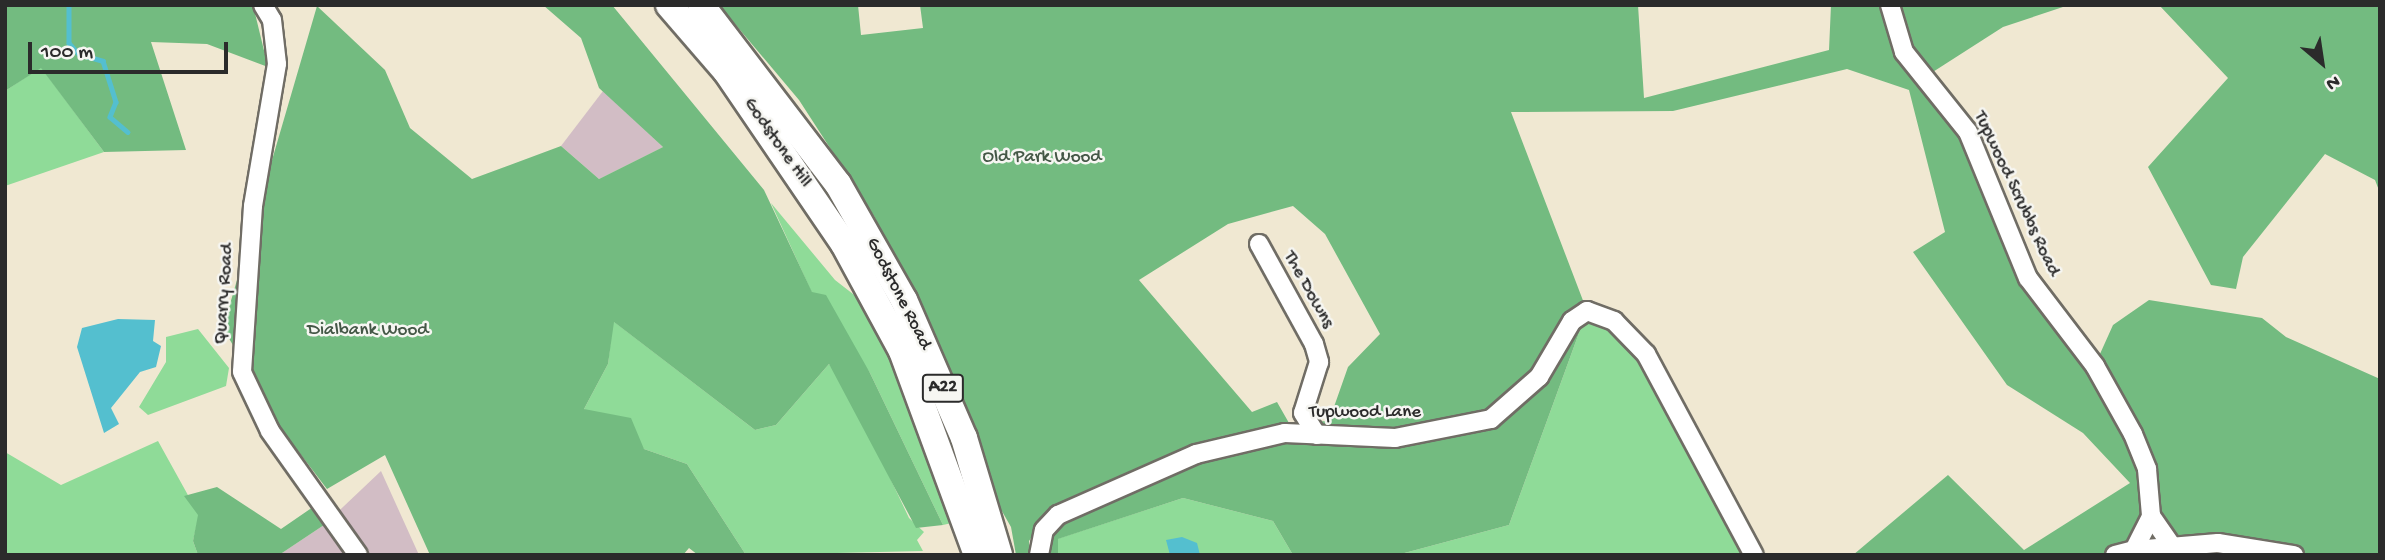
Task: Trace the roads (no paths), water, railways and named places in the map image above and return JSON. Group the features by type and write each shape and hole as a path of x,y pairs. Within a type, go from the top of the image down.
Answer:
{"highway":[{"name":"Godstone Hill","path":"669,5 806,183 870,292"},
{"name":"Godstone Hill","path":"701,5 748,59 865,231"},
{"name":"Godstone Road","path":"865,231 929,354 964,438 999,555"},
{"name":"Godstone Road","path":"870,292 926,408 977,555"}],"street":[{"name":"Quarry Road","path":"263,5 272,20 277,64 253,206 242,372 270,431 358,555"},
{"name":"Tupwood Scrubbs Road","path":"1890,5 1904,52 1968,132 2028,278 2095,366 2133,434 2147,469 2151,516"},
{"name":"The Downs","path":"1259,244 1314,344 1319,362 1303,413 1317,435"},
{"name":"Tupwood Lane","path":"1039,555 1044,530 1058,515 1196,454 1285,433 1405,437 1491,419 1539,377 1572,321 1587,311 1614,321 1646,354 1754,555"},
{"path":"2134,550 2151,516 2172,546"},
{"path":"2115,555 2134,550 2218,543 2294,555"}],"water":[{"path":"118,319 155,320 153,341 161,346 156,367 140,372 111,408 119,424 104,433 77,347 82,328"},
{"path":"1182,537 1197,543 1200,555 1170,555 1166,540"}],"waterway":[{"path":"69,5 69,43 79,54 103,61 116,102 110,117 128,132"}],"park label":[{"name":"Old Park Wood","path":"1042,158"},
{"name":"Dialbank Wood","path":"368,331"}]}
